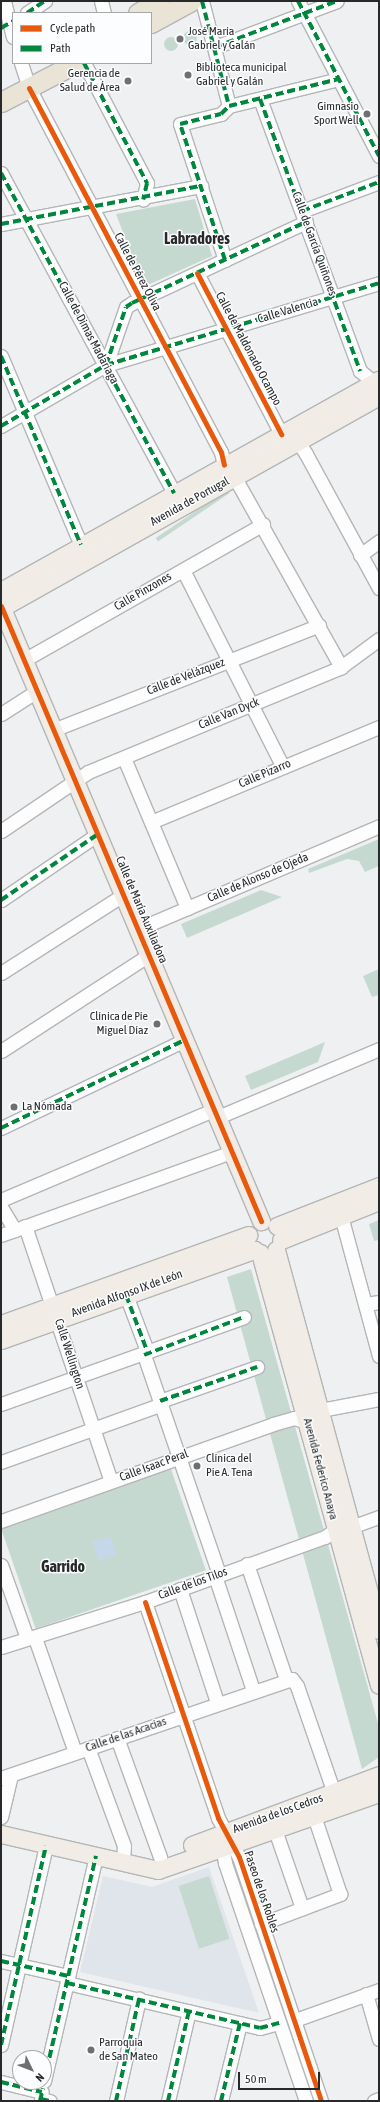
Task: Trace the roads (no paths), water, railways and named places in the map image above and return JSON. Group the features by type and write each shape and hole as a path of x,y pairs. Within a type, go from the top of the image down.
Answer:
{"highway":[{"path":"140,12 160,1"},
{"path":"152,22 191,1"},
{"path":"1,88 46,64"},
{"path":"1,102 25,76 72,64"}],"main road":[{"name":"Avenida de Portugal","path":"1,603 230,471 281,434 378,386"},
{"name":"Avenida de Portugal","path":"1,603 81,545 174,493 298,442 378,386"},
{"name":"Calle de María Auxiliadora","path":"1,603 53,730 216,1113 265,1239"},
{"name":"Avenida Alfonso IX de León","path":"1,1324 126,1295 265,1239 379,1186"},
{"name":"Avenida Alfonso IX de León","path":"1,1340 55,1312 265,1239 341,1216 379,1201"},
{"name":"Avenida Federico Anaya","path":"265,1239 310,1415 343,1528 379,1630"},
{"name":"Avenida Federico Anaya","path":"343,1528 379,1685"},
{"name":"Avenida de los Cedros","path":"133,1865 225,1840 275,1830 334,1794 379,1775"},
{"name":"Avenida de los Cedros","path":"1,1834 46,1846 158,1870 225,1840 310,1810 379,1793"}],"street":[{"path":"4,1 8,24 12,34"},
{"path":"28,12 45,1"},
{"path":"101,1 104,12"},
{"path":"202,1 229,106"},
{"path":"298,1 379,156"},
{"path":"215,47 337,1"},
{"path":"85,64 147,183 143,200"},
{"name":"Calle de Pérez Oliva","path":"25,76 91,207 230,471 263,524 341,667"},
{"path":"225,260 180,124 221,114 229,106 339,79"},
{"name":"Calle de García Quiñones","path":"260,99 360,371 378,386"},
{"name":"Calle de Dimas Madariaga","path":"1,173 174,493"},
{"path":"106,365 126,307 140,298 225,260 304,217 379,182"},
{"path":"1,224 91,207 110,206 143,200 201,186"},
{"name":"Calle de Maldonado Ocampo","path":"197,273 281,434"},
{"name":"Calle Valencia","path":"1,426 106,365 227,330 379,283"},
{"path":"1,356 81,545"},
{"path":"281,434 298,442 379,588"},
{"name":"Calle Pinzones","path":"24,660 263,524"},
{"path":"360,555 379,541"},
{"path":"183,570 283,767"},
{"name":"Calle de Velázquez","path":"53,730 319,625"},
{"name":"Calle Van Dyck","path":"1,831 76,782 88,772 341,667 379,640"},
{"path":"1,714 37,691"},
{"name":"Calle Pizarro","path":"151,822 379,727"},
{"path":"124,758 187,908"},
{"name":"Calle de Alonso de Ojeda","path":"138,929 379,826"},
{"path":"1,900 98,834"},
{"path":"1,973 123,895"},
{"path":"1,1051 149,955"},
{"path":"1,1128 185,1040"},
{"path":"1,1200 379,1049"},
{"path":"1,1235 232,1152"},
{"name":"Calle Wellington","path":"1,1207 20,1228 55,1312 111,1481"},
{"path":"341,1216 379,1356"},
{"path":"126,1295 161,1403 181,1456 253,1690"},
{"path":"366,1304 379,1302"},
{"path":"1,1404 244,1317"},
{"path":"1,1462 257,1367"},
{"name":"Calle Isaac Peral","path":"1,1521 181,1456 292,1418 379,1399"},
{"name":"Calle de los Tilos","path":"1,1647 145,1602 325,1537 343,1528 379,1517"},
{"path":"247,1564 286,1679 292,1679 297,1686 334,1794"},
{"path":"1,1565 75,1752"},
{"path":"180,1589 217,1702"},
{"name":"Paseo de los Robles","path":"145,1602 184,1714 225,1840 279,2023 306,2101"},
{"name":"Calle de las Acacias","path":"1,1817 6,1777 286,1679"},
{"path":"117,1738 160,1857"},
{"path":"88,1748 124,1846 133,1865"},
{"path":"261,1924 340,1894 310,1810"},
{"path":"275,1830 302,1908"},
{"name":"Paseo de los Robles","path":"225,1840 261,1924 295,2020 321,2101"},
{"path":"1,2045 46,1846"},
{"path":"1,2082 44,2093 67,1980 96,1856"},
{"path":"1,1961 139,1999 240,2023 265,2028 279,2023"},
{"path":"295,2020 379,1990"},
{"path":"366,1994 379,2039"},
{"path":"116,2101 139,1999"},
{"path":"168,2101 189,2011"},
{"path":"221,2101 240,2023"},
{"path":"374,2101 379,2099"}],"water":[{"path":"110,1536 117,1555 99,1561 92,1542"}],"place":[{"name":"José María Gabriel y Galán","path":"180,39"},
{"name":"Biblioteca municipal Gabriel y Galán","path":"188,75"},
{"name":"Gerencia de Salud de Área","path":"128,81"},
{"name":"Gimnasio Sport Well","path":"367,114"},
{"name":"Clínica de Pie Miguel Díaz","path":"157,1024"},
{"name":"La Nómada","path":"14,1107"},
{"name":"Clínica del Pie A. Tena","path":"197,1466"},
{"name":"Parroquia de San Mateo","path":"91,2050"}],"district":[{"name":"Labradores","path":"197,238"},
{"name":"Garrido","path":"63,1566"}]}
